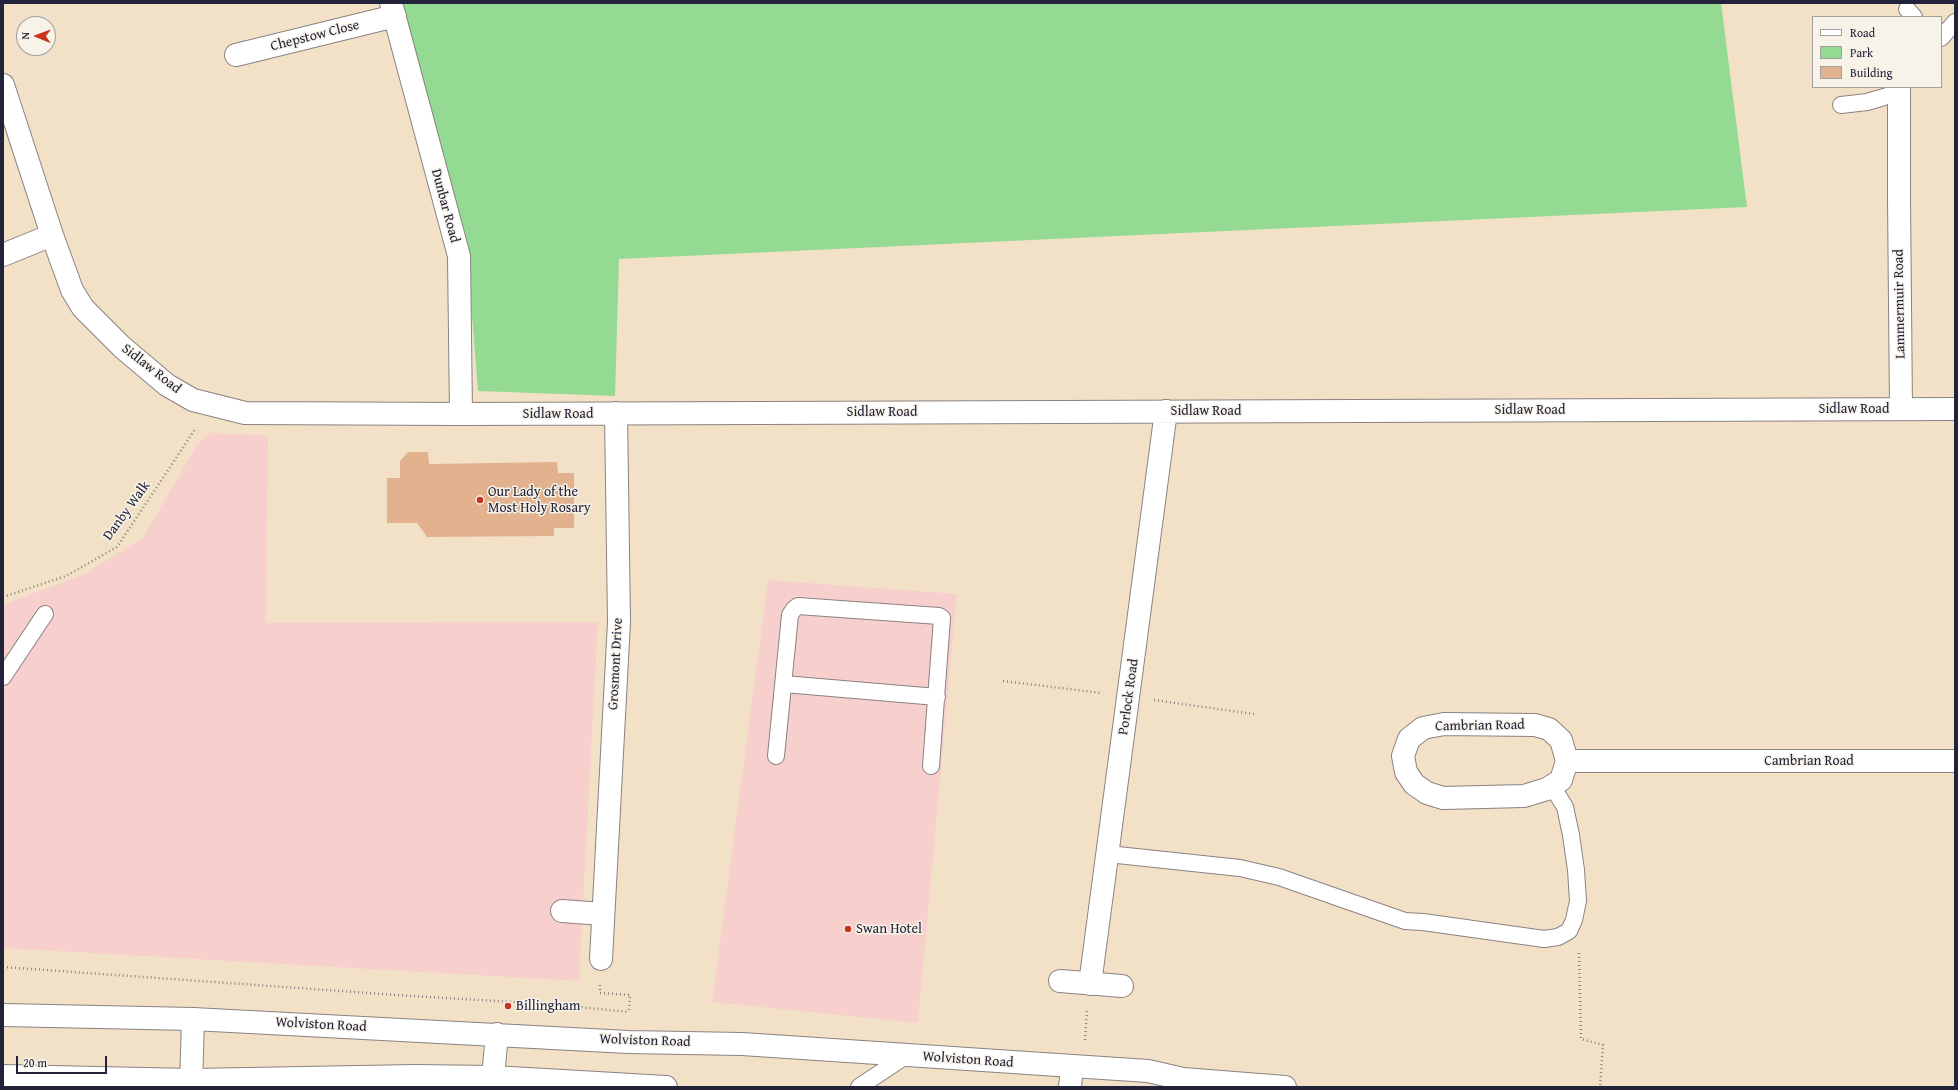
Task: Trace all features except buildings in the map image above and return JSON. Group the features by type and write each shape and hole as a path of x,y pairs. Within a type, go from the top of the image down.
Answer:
{"street":[{"name":"Chepstow Close","path":"236,55 393,10"},
{"name":"Dunbar Road","path":"393,10 459,256 462,414"},
{"name":"Sidlaw Road","path":"3,85 52,236 72,290 84,308 122,347 167,385 193,400 245,414 1955,409"},
{"name":"Lammermuir Road","path":"1900,89 1899,198 1902,409"},
{"path":"3,255 52,236"},
{"name":"Porlock Road","path":"1090,984 1166,411"},
{"name":"Grosmont Drive","path":"601,959 619,622 616,413"},
{"name":"Cambrian Road","path":"1444,724 1536,725 1549,729 1561,740 1568,761 1561,780 1547,789 1524,796 1443,798 1427,794 1414,784 1406,772 1403,756 1410,739 1423,728 1444,724"},
{"name":"Cambrian Road","path":"1568,761 1955,761"},
{"path":"562,911 604,914"},
{"path":"1060,981 1122,986"},
{"name":"Wolviston Road","path":"3,1015 193,1019 628,1042 742,1044 907,1055 1075,1074 1148,1072 1183,1079 1285,1087"},
{"path":"191,1083 193,1019"},
{"path":"493,1082 498,1034"},
{"path":"3,1076 191,1083 415,1076 493,1082 666,1087"}],"lane":[{"path":"1942,37 1955,22"},
{"path":"1841,105 1867,102 1900,89"},
{"path":"776,756 790,615 798,606 939,616 943,621 931,766"},
{"path":"3,677 44,614"},
{"path":"784,684 937,697"},
{"path":"1108,854 1240,868 1279,877 1405,921 1423,922 1544,940 1558,937 1568,931 1574,920 1578,901 1576,870 1565,807 1552,786"},
{"path":"859,1087 907,1055"}],"path":[{"name":"Danby Walk","path":"3,597 66,576 117,547 211,406"},
{"path":"1568,931 1579,953 1581,1039 1603,1045 1600,1087"},
{"path":"3,967 403,996 549,1004 629,1012"},
{"path":"1075,1074 1090,984"},
{"path":"600,993 630,995"}],"shaded area":[{"path":"210,432 222,434 268,435 266,623 598,622 579,981 3,948 3,605 84,574 143,538 198,443"},
{"path":"768,580 957,594 918,1023 712,1002"}],"green space":[{"path":"403,3 1721,3 1747,207 619,259 615,396 478,391 467,253"}],"place":[{"name":"Our Lady of the Most Holy Rosary","path":"480,500"},
{"name":"Swan Hotel","path":"848,929"},
{"name":"Billingham","path":"508,1006"}]}
